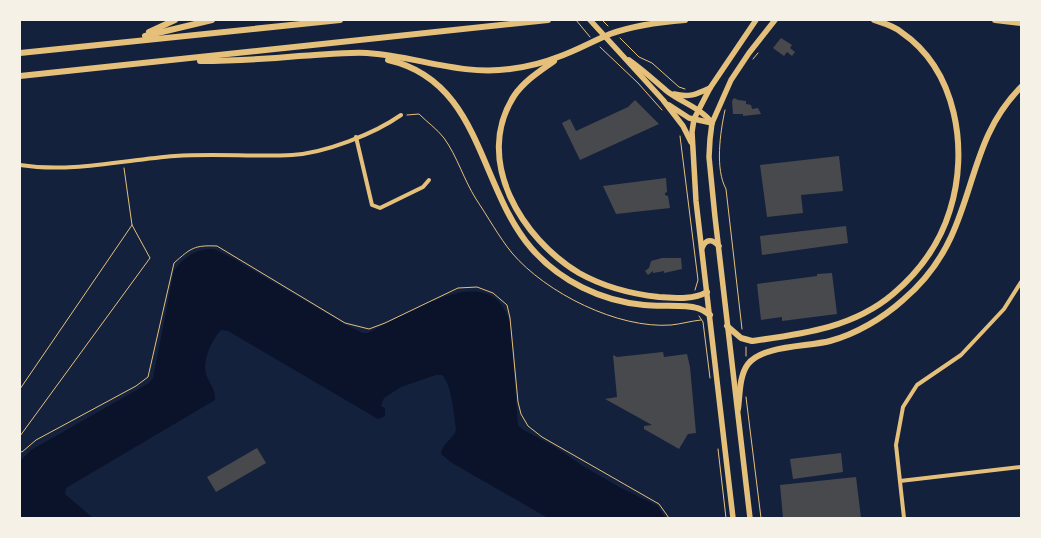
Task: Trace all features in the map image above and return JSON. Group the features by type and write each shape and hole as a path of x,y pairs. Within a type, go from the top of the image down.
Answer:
{"highway":[{"path":"128,41 175,20"},
{"path":"128,41 177,27 212,20"},
{"path":"20,53 340,20"},
{"path":"20,76 548,20"},
{"path":"685,20 633,27 583,46 558,58 535,74 514,96 498,143 500,162 507,189 519,214 531,232 561,260 602,284 630,293 667,297 693,297 707,292"},
{"path":"727,326 742,338 752,341 820,330 853,319 872,309 899,289 925,260 938,238 950,211 958,161 957,131 946,88 933,63 917,45 901,31 874,20"},
{"path":"995,20 1021,23"},
{"path":"166,61 237,61 350,53 384,55 470,71 510,69 558,58"},
{"path":"350,53 406,65 427,76 445,91 465,119 510,219 532,249 550,268 570,282 593,292 642,305 696,307 710,315"},
{"path":"738,408 742,378 747,365 762,354 832,340 859,329 874,322 913,292 936,265 951,237 964,204 979,155 994,122 1012,96 1021,87"}],"main road":[{"path":"590,20 663,100 684,126 692,144"},
{"path":"733,518 696,201 692,144 694,119 698,110 710,88 756,20"},
{"path":"750,518 709,157 712,123 731,80 772,21"},
{"path":"625,57 669,93 706,114 712,123"},
{"path":"669,93 693,96 710,88"},
{"path":"663,100 681,114 712,123"},
{"path":"702,248 710,240 719,246"}],"street":[{"path":"20,165 66,168 174,156 214,154 293,155 324,149 384,126 401,115"},
{"path":"356,137 372,205 380,208 423,187 429,180"},
{"path":"904,518 896,445 903,407 918,385 960,355 1004,309 1021,282"},
{"path":"900,481 1021,467"}],"path":[{"path":"576,20 591,38"},
{"path":"602,20 608,26"},
{"path":"620,39 639,58 652,63 679,87 688,89"},
{"path":"598,45 638,83 662,110"},
{"path":"753,59 759,52"},
{"path":"726,105 720,134 721,173 722,183 726,189 747,365"},
{"path":"20,436 150,258 132,225 124,162"},
{"path":"20,388 132,225"},
{"path":"20,451 22,452 36,440 136,386 148,377 174,263 188,250 200,245 217,246 346,323 369,329 458,288 477,287 493,293 507,305 513,332 518,402 521,414 528,426 542,437 659,504 669,518"},
{"path":"701,320 710,377"},
{"path":"746,393 761,518"},
{"path":"718,446 726,518"}],"water":[{"path":"214,249 234,259 346,325 363,333 368,333 431,301 450,295 467,292 483,293 496,299 510,321 518,425 619,487 658,506 665,518 548,518 452,463 441,454 443,447 456,430 450,393 442,375 436,375 401,387 384,398 381,406 385,408 385,416 378,419 228,331 221,330 211,344 205,363 206,374 215,400 66,488 65,494 93,518 20,518 20,461 31,450 149,383 153,378 174,271 189,256 198,251"}],"building":[{"path":"781,38 792,45 790,48 795,52 792,56 787,52 784,56 773,48"},
{"path":"734,98 746,101 746,104 751,105 752,109 758,108 761,114 743,116 743,114 733,114 732,101"},
{"path":"635,100 659,124 580,160 562,123 570,119 576,131 628,107"},
{"path":"839,156 843,191 801,195 803,213 767,217 760,165"},
{"path":"666,178 667,192 665,195 668,196 670,208 616,214 603,186"},
{"path":"846,226 848,243 762,255 760,236"},
{"path":"662,258 681,258 682,269 664,273 664,271 653,273 653,271 648,275 645,271 649,268 651,261"},
{"path":"832,273 837,314 782,321 782,317 761,320 757,284"},
{"path":"663,352 664,357 687,354 690,367 696,433 688,434 679,449 644,429 644,426 652,425 605,399 617,397 613,355 617,357"},
{"path":"257,448 266,463 216,492 207,477"},
{"path":"841,453 843,472 793,479 790,459"},
{"path":"856,477 861,518 783,518 780,485"}]}
